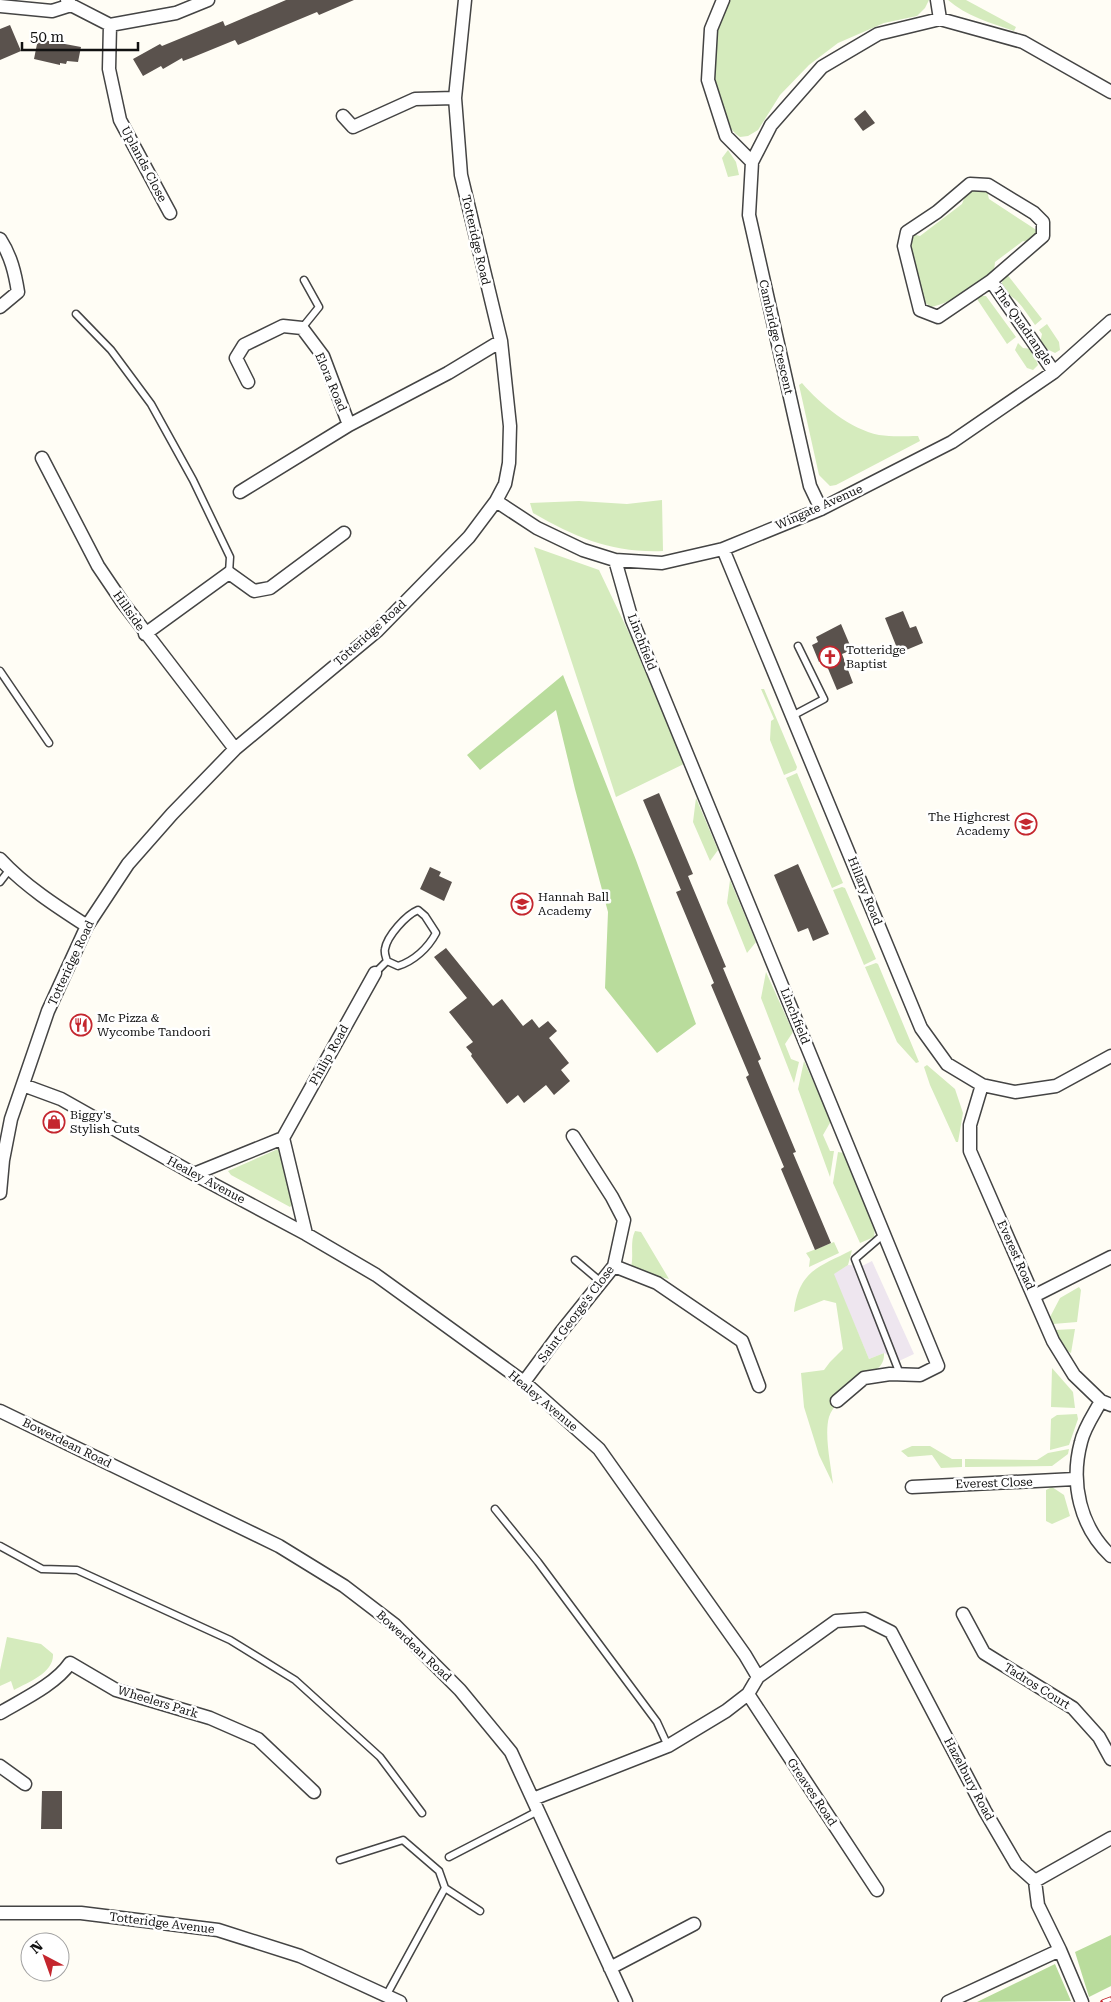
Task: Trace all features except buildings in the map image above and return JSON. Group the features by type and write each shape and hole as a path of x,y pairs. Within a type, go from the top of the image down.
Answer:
{"street":[{"path":"0,6 52,11 69,2 110,25 176,13 208,0"},
{"name":"Totteridge Road","path":"0,1193 6,1116 23,1085 48,1011 87,926 128,864 172,814 235,749 377,631 469,537 496,501 505,484 509,463 510,426 501,342 461,175 455,98 465,0"},
{"path":"722,0 711,29 708,80 726,136 752,162"},
{"path":"937,0 940,19"},
{"name":"Cambridge Crescent","path":"821,509 810,486 749,215 752,162 771,125 822,67 878,34 940,19 1023,42 1111,92"},
{"name":"Uplands Close","path":"110,25 109,69 120,120 170,214"},
{"path":"343,116 352,133 415,99 455,98"},
{"name":"The Quadrangle","path":"970,184 988,185 1034,212 1043,222 1043,236 992,280 938,317 920,310 906,256 904,246 907,232 937,212 970,184"},
{"path":"0,240 8,252 16,276 18,292 0,307"},
{"name":"The Quadrangle","path":"992,280 1054,372"},
{"name":"Wingate Avenue","path":"496,501 537,528 583,550 615,560 662,563 723,549 821,509 952,442 1054,372 1111,321"},
{"path":"248,382 236,358 244,344 282,326 302,328"},
{"name":"Elora Road","path":"302,328 322,356 349,424"},
{"name":"Elora Road","path":"240,492 349,424 448,373 501,342"},
{"name":"Hillside","path":"42,458 98,566 145,634 235,749"},
{"path":"145,634 229,573 254,591 270,588 344,533"},
{"name":"Hillary Road","path":"723,549 921,1028 947,1064 982,1085 1015,1092 1056,1086 1111,1056"},
{"name":"Linchfield","path":"615,560 632,620 938,1366 920,1375 900,1374 864,1378 837,1402"},
{"path":"0,859 48,900 87,926"},
{"name":"Philip Road","path":"283,1138 374,973"},
{"name":"Healey Avenue","path":"23,1085 61,1099 376,1274 524,1382 599,1449 739,1647 758,1677"},
{"name":"Everest Road","path":"982,1085 970,1125 970,1151 1053,1341 1074,1375 1106,1403"},
{"name":"Saint George's Close","path":"524,1382 614,1266 624,1220 612,1197 573,1136"},
{"path":"194,1174 283,1138 306,1234"},
{"path":"1034,1296 1111,1257"},
{"path":"614,1266 657,1283 742,1341 759,1386"},
{"path":"1106,1403 1081,1441 1075,1479 1084,1518 1102,1547 1111,1556"},
{"name":"Bowerdean Road","path":"0,1411 279,1546 344,1586 395,1625 460,1690 511,1752 626,2002"},
{"name":"Everest Close","path":"912,1487 1075,1479"},
{"name":"Tadros Court","path":"963,1614 984,1653 1074,1708 1099,1737 1111,1759"},
{"name":"Hazelbury Road","path":"758,1677 836,1621 865,1619 891,1632 985,1811 1016,1864 1035,1881"},
{"name":"Wheelers Park","path":"0,1713 65,1671 70,1663 116,1690 210,1718 258,1740 314,1792"},
{"path":"536,1805 668,1746 726,1711 748,1694 758,1677"},
{"name":"Greaves Road","path":"748,1694 877,1890"},
{"path":"0,1766 25,1784"},
{"path":"1082,2002 1038,1905 1035,1881 1111,1838"},
{"name":"Totteridge Avenue","path":"0,1912 81,1913 218,1930 300,1956 400,2002"},
{"path":"610,1968 694,1924"},
{"path":"948,2002 1060,1950"}],"lane":[{"path":"302,328 319,308 304,280"},
{"path":"76,314 111,350 152,404 230,557 229,573"},
{"path":"792,716 824,699 798,646"},
{"path":"0,671 49,742"},
{"path":"0,882 10,869"},
{"path":"418,910 425,916 436,933 431,942 409,962 398,966 387,960 385,948 389,940 398,926 412,912 418,910"},
{"path":"374,973 387,960"},
{"path":"884,1234 854,1259 900,1374"},
{"path":"575,1260 601,1282"},
{"path":"495,1509 538,1562 657,1722 668,1746"},
{"path":"0,1546 42,1569 77,1570 230,1640 296,1680 380,1757 422,1813"},
{"path":"449,1857 536,1805"},
{"path":"340,1860 402,1840 439,1871 445,1888 480,1911"},
{"path":"386,1996 445,1888"}],"shaded area":[{"path":"872,1261 914,1354 899,1361 884,1353 869,1359 833,1274 848,1265 862,1266"}],"green space":[{"path":"725,0 929,0 925,8 917,16 884,23 838,43 809,65 780,95 758,130 748,136 740,137 732,130 721,112 710,66 710,50"},
{"path":"948,0 966,0 1016,27 1014,31 979,18 955,6"},
{"path":"728,150 736,162 739,175 728,177 722,158"},
{"path":"974,189 987,191 989,199 1038,231 1031,243 1023,241 995,262 994,271 972,287 948,301 931,307 920,299 905,245 912,234 920,236 962,204 966,194"},
{"path":"1006,273 1042,319 1035,325 1020,304 1002,289"},
{"path":"975,296 986,296 1016,337 1007,344"},
{"path":"1047,324 1059,342 1060,350 1055,353 1040,343 1042,334 1039,330"},
{"path":"1018,343 1023,348 1032,349 1038,365 1033,370 1027,368 1015,350"},
{"path":"802,383 827,408 857,427 879,435 918,436 920,441 836,485 830,486 819,475 799,385"},
{"path":"662,500 663,551 627,549 580,537 533,513 530,503 579,501 627,504"},
{"path":"534,547 599,570 690,761 616,797"},
{"path":"563,675 636,860 696,1024 657,1053 605,988 608,912 556,710 480,770 467,755"},
{"path":"761,689 764,689 797,767 796,770 784,775 770,740 771,721 774,719"},
{"path":"797,773 843,883 832,888 786,778"},
{"path":"696,798 718,850 710,861 693,822"},
{"path":"730,880 756,942 747,953 727,903"},
{"path":"845,888 876,959 864,965 833,890"},
{"path":"876,963 919,1062 916,1063 897,1042 865,967"},
{"path":"766,972 793,1032 785,1044 791,1059 799,1062 794,1083 761,998"},
{"path":"804,1061 831,1121 823,1135 830,1151 834,1151 830,1177 798,1089"},
{"path":"927,1065 955,1089 963,1113 958,1142 956,1142 930,1085 924,1067"},
{"path":"278,1149 282,1156 285,1178 293,1203 290,1207 231,1175 228,1171"},
{"path":"838,1152 844,1153 875,1228 874,1237 860,1243 833,1183"},
{"path":"635,1231 641,1232 669,1279 630,1270 632,1241"},
{"path":"834,1242 839,1253 809,1267 810,1259 806,1253"},
{"path":"852,1250 848,1265 834,1274 869,1359 884,1353 878,1368 852,1380 829,1417 828,1441 833,1484 819,1455 804,1407 801,1373 824,1370 843,1349 836,1303 824,1300 794,1312 797,1298 806,1278 820,1266"},
{"path":"1079,1287 1081,1290 1077,1322 1053,1324 1049,1319 1060,1298"},
{"path":"1075,1329 1071,1353 1063,1346 1055,1330"},
{"path":"1052,1368 1073,1392 1075,1408 1051,1407"},
{"path":"1077,1414 1078,1419 1069,1445 1050,1450 1051,1419 1057,1415"},
{"path":"912,1446 930,1446 952,1459 962,1459 962,1467 941,1468 932,1455 908,1457 901,1451"},
{"path":"1069,1449 1068,1454 1052,1466 965,1467 965,1459 1037,1460 1048,1453"},
{"path":"1052,1487 1064,1495 1070,1516 1052,1524 1046,1521 1046,1490"},
{"path":"7,1637 41,1644 53,1654 52,1661 45,1672 14,1690 11,1681 0,1686 0,1670"},
{"path":"1111,1935 1111,1986 1089,1997 1075,1952"},
{"path":"1055,1964 1071,2001 977,2002"}],"railway":[{"path":"1103,2002 1111,1999"}],"place":[{"name":"Totteridge Baptist","path":"830,657"},
{"name":"The Highcrest Academy","path":"1026,824"},
{"name":"Hannah Ball Academy","path":"522,904"},
{"name":"Mc Pizza & Wycombe Tandoori","path":"81,1025"},
{"name":"Biggy's Stylish Cuts","path":"54,1122"}]}
